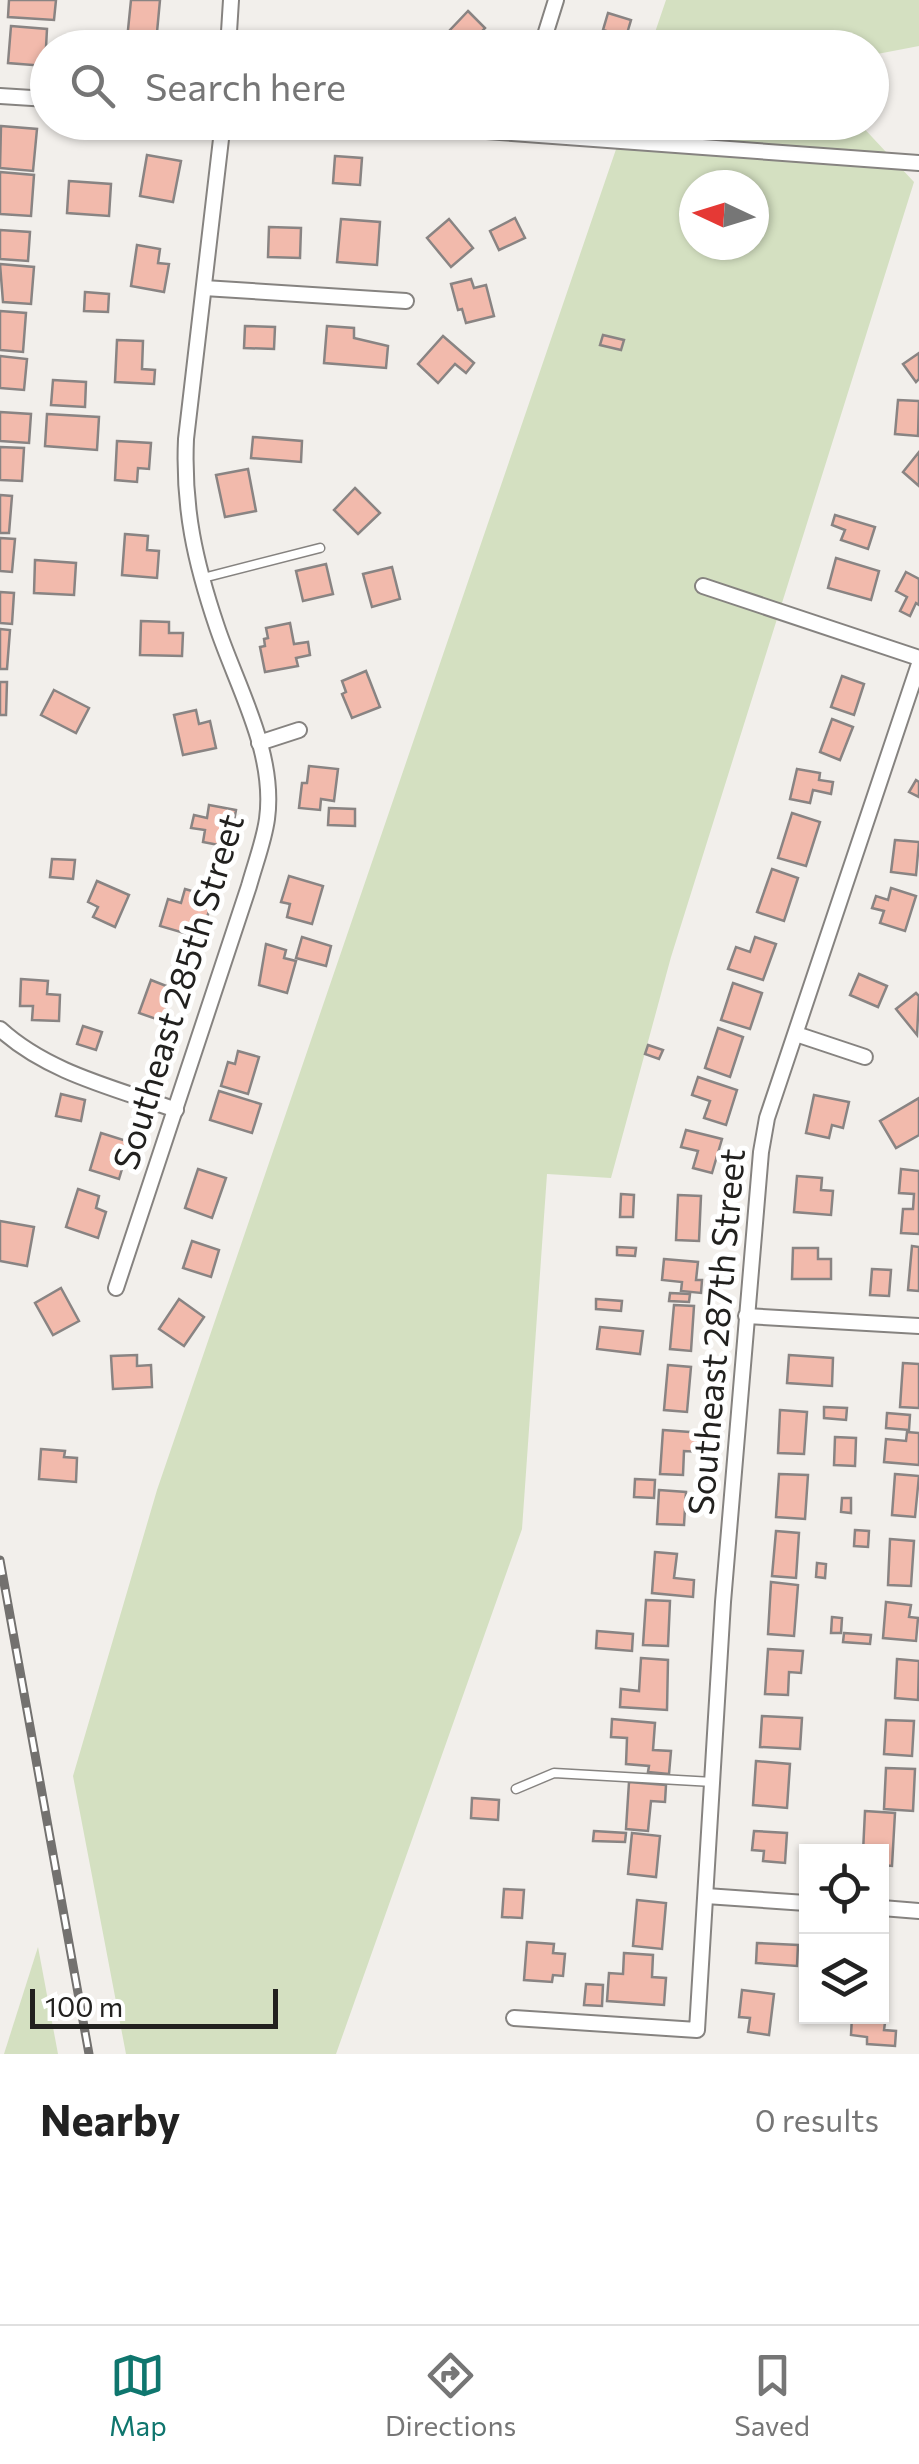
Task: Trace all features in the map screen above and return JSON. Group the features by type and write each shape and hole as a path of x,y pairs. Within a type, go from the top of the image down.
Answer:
{"street":[{"path":"229,30 231,0"},
{"path":"547,30 556,0"},
{"path":"0,96 30,98"},
{"name":"Southeast 285th Street","path":"116,1288 250,886 268,818 260,742 216,626 192,538 184,486 221,140"},
{"path":"661,140 919,163"},
{"path":"204,288 406,302"},
{"path":"703,586 919,661"},
{"name":"Southeast 287th Street","path":"514,2018 696,2030 761,1152 767,1118 919,661"},
{"path":"260,742 299,730"},
{"path":"0,1029 26,1051 60,1068 176,1110"},
{"path":"796,1034 865,1057"},
{"path":"746,1316 919,1326"},
{"path":"706,1896 799,1903"},
{"path":"889,1909 919,1911"}],"lane":[{"path":"203,578 320,548"},
{"path":"516,1789 554,1773 713,1782"}],"green space":[{"path":"666,0 919,0 919,46 889,52 889,30 656,30"},
{"path":"619,140 875,140 914,182 671,957 611,1178 547,1174 522,1529 336,2054 126,2054 73,1776 157,1490"},
{"path":"38,1947 58,2054 4,2054"}],"building":[{"path":"9,0 56,0 54,20 8,17"},
{"path":"131,0 160,0 157,30 128,30"},
{"path":"468,11 485,28 483,30 450,30"},
{"path":"608,13 631,20 628,30 603,30"},
{"path":"11,26 47,29 30,30 30,65 8,63"},
{"path":"1,126 30,128 30,140 36,140 33,171 0,168"},
{"path":"147,155 181,161 173,202 140,196"},
{"path":"335,156 362,158 360,185 333,183"},
{"path":"0,172 34,175 31,216 0,214"},
{"path":"69,181 111,184 109,216 67,213"},
{"path":"515,218 525,238 499,250 490,231"},
{"path":"341,219 380,222 377,265 337,262"},
{"path":"449,219 473,248 451,267 427,238"},
{"path":"269,227 301,228 300,258 268,257"},
{"path":"0,230 30,232 28,261 0,259"},
{"path":"137,245 160,249 158,263 169,264 164,292 131,286"},
{"path":"0,264 34,267 31,304 3,302"},
{"path":"471,279 474,288 486,285 494,316 466,323 451,284"},
{"path":"85,292 109,294 108,312 84,311"},
{"path":"0,311 26,313 23,352 0,350"},
{"path":"245,326 275,327 274,349 244,348"},
{"path":"327,326 354,328 354,338 388,346 386,368 324,363"},
{"path":"603,335 624,340 621,350 600,345"},
{"path":"443,336 474,363 466,373 455,364 438,383 418,364"},
{"path":"117,340 143,341 142,369 155,370 154,384 115,382"},
{"path":"919,353 919,379 916,382 903,364"},
{"path":"0,356 27,359 24,390 0,388"},
{"path":"53,380 86,382 85,407 51,405"},
{"path":"898,400 919,401 918,436 895,434"},
{"path":"0,412 31,414 29,443 0,441"},
{"path":"47,414 99,417 97,450 45,446"},
{"path":"253,437 302,441 301,462 251,458"},
{"path":"117,441 151,443 149,469 138,468 137,482 115,480"},
{"path":"0,447 24,448 22,481 0,480"},
{"path":"919,452 919,486 903,472"},
{"path":"248,469 256,511 225,517 216,475"},
{"path":"355,488 380,513 358,534 334,510"},
{"path":"0,495 12,496 9,533 0,533"},
{"path":"835,515 875,527 868,549 841,540 845,530 832,525"},
{"path":"125,534 148,536 147,550 159,551 157,578 122,575"},
{"path":"0,538 15,539 12,572 0,571"},
{"path":"836,558 879,571 871,600 828,588"},
{"path":"35,560 76,563 74,595 34,593"},
{"path":"326,564 333,594 303,601 296,571"},
{"path":"392,567 400,599 372,607 363,574"},
{"path":"906,572 919,579 919,605 916,603 910,616 900,611 907,597 896,591"},
{"path":"0,592 14,593 12,624 0,623"},
{"path":"141,621 169,622 169,633 183,633 182,656 140,655"},
{"path":"290,623 294,644 308,642 310,655 296,658 298,666 265,672 260,647 265,646 264,639 268,638 266,628"},
{"path":"0,629 10,630 7,669 0,669"},
{"path":"366,671 380,707 352,718 342,694 346,692 342,681"},
{"path":"842,676 864,684 854,715 831,707"},
{"path":"0,682 7,682 6,715 0,715"},
{"path":"54,690 89,708 76,733 41,715"},
{"path":"196,710 199,724 210,721 216,748 183,755 174,715"},
{"path":"832,719 853,727 840,760 820,752"},
{"path":"309,766 338,769 334,801 321,799 320,810 299,808"},
{"path":"797,769 820,773 819,780 833,782 831,794 813,790 810,803 790,799"},
{"path":"916,780 919,782 919,797 909,792"},
{"path":"209,805 236,810 229,847 203,842 205,830 191,828 194,815 207,818"},
{"path":"329,808 355,809 355,826 328,825"},
{"path":"792,813 820,822 806,866 778,858"},
{"path":"895,840 919,842 916,875 891,872"},
{"path":"52,859 75,860 73,879 50,877"},
{"path":"772,869 798,878 784,921 757,912"},
{"path":"289,876 323,886 312,924 287,917 290,904 281,902"},
{"path":"97,881 129,895 115,927 93,917 98,907 88,902"},
{"path":"891,888 916,896 905,931 880,923 884,911 872,908 876,896 888,900"},
{"path":"185,889 213,897 201,938 160,926 168,899 181,903"},
{"path":"302,937 331,946 326,966 296,958"},
{"path":"755,937 776,944 763,980 728,969 736,947 750,952"},
{"path":"266,944 286,950 284,958 296,961 287,993 259,985"},
{"path":"859,974 887,986 878,1007 850,995"},
{"path":"21,979 48,981 47,994 60,995 59,1021 32,1020 33,1006 20,1006"},
{"path":"151,980 174,989 162,1021 139,1013"},
{"path":"733,983 762,993 750,1029 721,1020"},
{"path":"916,993 919,996 917,1035 896,1009"},
{"path":"83,1026 102,1032 96,1050 77,1044"},
{"path":"718,1028 743,1037 730,1077 705,1068"},
{"path":"648,1045 663,1050 659,1059 645,1054"},
{"path":"238,1051 259,1057 248,1094 221,1086 228,1062 235,1064"},
{"path":"698,1077 737,1090 726,1125 704,1118 710,1101 692,1095"},
{"path":"219,1091 261,1104 252,1133 210,1120"},
{"path":"61,1094 85,1100 81,1121 56,1116"},
{"path":"814,1095 849,1102 843,1128 832,1125 829,1138 806,1133"},
{"path":"919,1098 919,1135 896,1148 880,1121"},
{"path":"686,1130 722,1139 712,1173 693,1168 698,1151 681,1147"},
{"path":"101,1133 130,1142 119,1179 90,1170"},
{"path":"198,1169 226,1178 212,1218 185,1208"},
{"path":"901,1169 919,1171 919,1234 901,1233 903,1209 913,1209 914,1194 899,1193"},
{"path":"797,1176 822,1178 821,1190 833,1191 831,1215 794,1212"},
{"path":"78,1189 99,1196 96,1208 106,1212 98,1238 66,1227"},
{"path":"621,1194 634,1195 633,1217 620,1217"},
{"path":"678,1195 701,1196 699,1241 676,1240"},
{"path":"0,1221 34,1227 27,1266 0,1261"},
{"path":"192,1241 219,1250 211,1277 183,1268"},
{"path":"912,1246 919,1247 919,1291 908,1290"},
{"path":"617,1247 636,1248 635,1256 617,1255"},
{"path":"793,1248 818,1248 818,1259 831,1259 831,1279 792,1279"},
{"path":"664,1259 698,1262 696,1280 702,1280 701,1293 681,1291 682,1282 662,1280"},
{"path":"872,1269 891,1270 889,1296 870,1295"},
{"path":"61,1288 79,1321 53,1335 35,1303"},
{"path":"670,1293 690,1294 689,1302 669,1301"},
{"path":"179,1299 204,1317 184,1346 159,1329"},
{"path":"596,1299 622,1301 621,1311 596,1309"},
{"path":"674,1305 694,1306 691,1351 670,1349"},
{"path":"600,1327 643,1331 640,1354 597,1349"},
{"path":"137,1355 137,1366 151,1365 152,1387 113,1389 111,1356"},
{"path":"789,1355 833,1358 832,1386 787,1383"},
{"path":"903,1363 919,1364 919,1408 900,1407"},
{"path":"668,1365 691,1367 687,1412 664,1410"},
{"path":"824,1407 847,1408 846,1420 824,1418"},
{"path":"780,1410 807,1412 804,1454 778,1453"},
{"path":"887,1413 910,1415 909,1430 886,1428"},
{"path":"663,1430 703,1433 702,1452 684,1451 683,1475 660,1474"},
{"path":"907,1432 919,1433 919,1465 884,1462 886,1439 906,1441"},
{"path":"835,1437 856,1438 855,1466 834,1465"},
{"path":"41,1449 65,1451 64,1457 77,1458 76,1482 39,1479"},
{"path":"779,1474 808,1475 805,1519 776,1517"},
{"path":"895,1474 919,1476 915,1517 892,1515"},
{"path":"635,1479 655,1480 654,1498 634,1497"},
{"path":"659,1490 686,1492 684,1525 657,1524"},
{"path":"842,1498 851,1498 851,1513 841,1512"},
{"path":"855,1530 869,1531 868,1547 854,1546"},
{"path":"776,1531 799,1533 796,1578 772,1576"},
{"path":"890,1539 914,1541 911,1586 888,1585"},
{"path":"655,1552 677,1554 674,1578 694,1580 693,1597 652,1593"},
{"path":"817,1563 826,1564 825,1578 816,1577"},
{"path":"771,1582 798,1585 794,1636 768,1634"},
{"path":"646,1600 670,1601 668,1646 643,1645"},
{"path":"886,1602 911,1605 909,1617 918,1618 916,1641 883,1638"},
{"path":"832,1617 842,1618 841,1633 831,1633"},
{"path":"597,1631 633,1634 632,1651 596,1648"},
{"path":"844,1633 871,1635 870,1644 843,1642"},
{"path":"768,1649 803,1651 801,1673 789,1672 788,1695 765,1694"},
{"path":"641,1658 668,1660 667,1710 620,1707 621,1689 639,1691"},
{"path":"897,1659 919,1661 918,1700 895,1698"},
{"path":"762,1716 802,1718 800,1749 760,1747"},
{"path":"612,1719 655,1723 653,1750 671,1751 669,1774 648,1772 649,1766 626,1764 627,1738 611,1737"},
{"path":"886,1720 914,1721 912,1756 884,1754"},
{"path":"756,1761 790,1764 787,1808 753,1805"},
{"path":"886,1768 915,1769 913,1811 884,1809"},
{"path":"629,1782 666,1785 665,1802 651,1801 648,1831 626,1829"},
{"path":"472,1798 499,1800 498,1820 471,1818"},
{"path":"865,1811 895,1813 892,1866 889,1844 863,1844"},
{"path":"594,1831 626,1833 625,1842 593,1841"},
{"path":"754,1831 787,1833 785,1863 763,1861 764,1851 752,1850"},
{"path":"632,1833 660,1836 656,1877 628,1874"},
{"path":"504,1889 524,1890 522,1918 502,1917"},
{"path":"637,1900 666,1903 662,1949 633,1946"},
{"path":"527,1942 554,1944 553,1953 565,1954 563,1976 553,1975 552,1982 524,1980"},
{"path":"757,1943 798,1945 797,1966 756,1963"},
{"path":"624,1953 653,1955 652,1977 666,1978 664,2005 607,2001 609,1973 623,1974"},
{"path":"586,1984 603,1985 602,2006 584,2005"},
{"path":"742,1990 774,1994 769,2035 748,2032 750,2018 739,2017"},
{"path":"852,2024 885,2024 884,2030 896,2031 895,2046 867,2044 867,2037 851,2035"}],"railway":[{"path":"0,1560 89,2054"}]}
